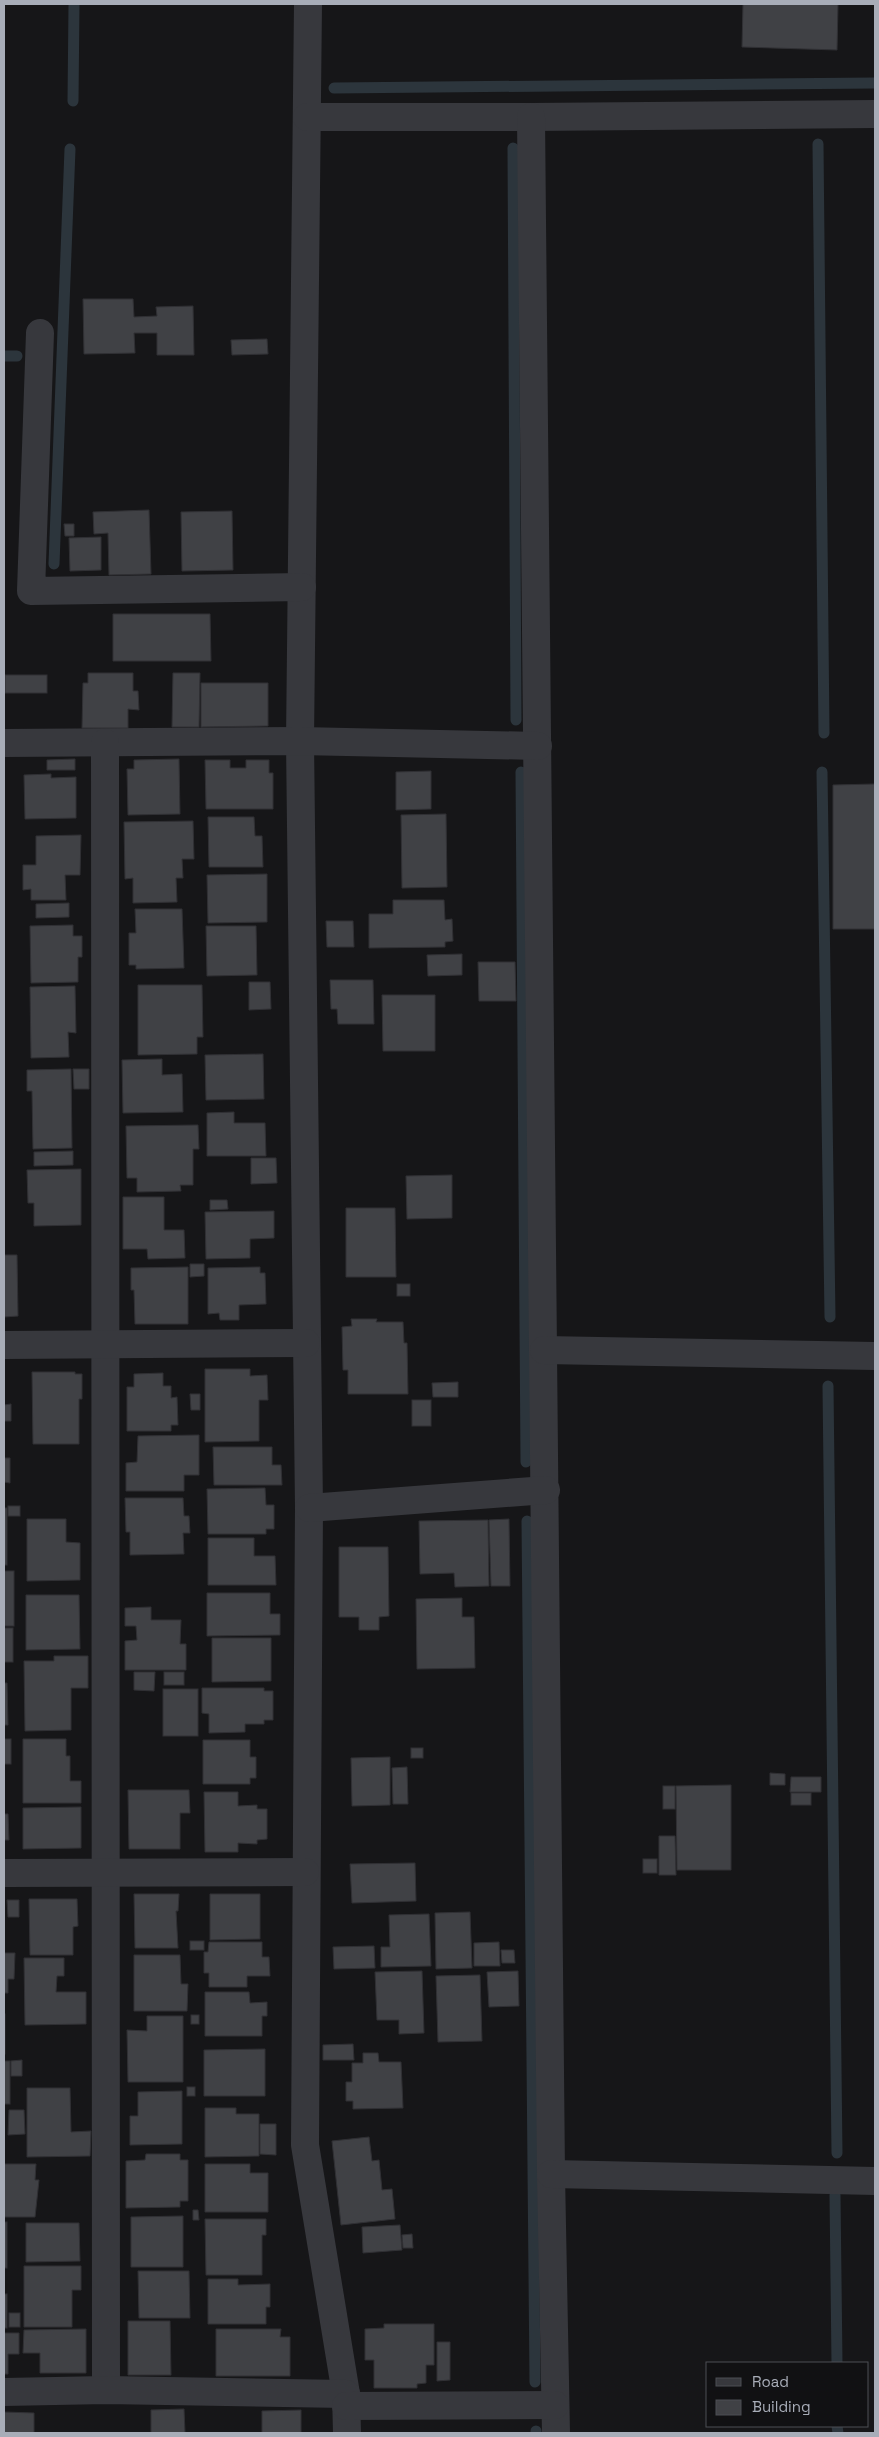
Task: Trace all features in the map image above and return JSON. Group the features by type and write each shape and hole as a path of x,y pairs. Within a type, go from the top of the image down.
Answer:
{"street":[{"path":"308,4 300,741 309,1508 305,1872 305,2145 346,2400 347,2433"},
{"path":"308,117 875,114"},
{"path":"531,117 546,1490 551,2174 556,2433"},
{"path":"40,333 31,590 302,587"},
{"path":"4,743 300,741 538,746"},
{"path":"105,742 106,2390"},
{"path":"4,1345 306,1342"},
{"path":"544,1350 875,1356"},
{"path":"309,1508 546,1490"},
{"path":"4,1873 305,1872"},
{"path":"551,2174 875,2181"},
{"path":"4,2392 106,2390 346,2400 555,2405"}],"building":[{"path":"743,4 838,4 837,50 742,47"},
{"path":"83,299 133,299 134,317 157,316 156,307 193,306 194,355 157,355 157,333 134,333 135,353 84,354"},
{"path":"267,339 268,354 232,355 231,340"},
{"path":"149,510 151,574 109,575 108,533 94,534 93,512"},
{"path":"232,511 233,570 182,571 181,512"},
{"path":"64,524 74,524 74,536 65,536"},
{"path":"101,537 101,570 70,571 69,538"},
{"path":"113,614 210,614 211,661 113,661"},
{"path":"88,673 133,673 133,691 138,691 139,710 128,709 128,728 82,728 83,683 88,683"},
{"path":"173,673 200,673 199,727 172,727"},
{"path":"5,675 47,675 47,693 5,693"},
{"path":"201,683 268,683 268,726 201,727"},
{"path":"75,759 75,770 47,770 47,760"},
{"path":"179,759 180,814 128,815 127,769 134,769 134,760"},
{"path":"205,760 230,760 230,768 246,768 246,760 269,760 269,773 273,773 273,809 206,809"},
{"path":"431,771 431,809 396,810 396,772"},
{"path":"51,774 51,778 76,777 76,818 25,819 24,775"},
{"path":"875,784 875,929 833,929 833,785"},
{"path":"446,814 447,887 402,888 401,815"},
{"path":"208,817 254,817 255,836 262,836 263,867 209,867"},
{"path":"193,821 194,859 182,859 183,878 176,878 177,902 133,903 133,878 125,879 124,822"},
{"path":"81,835 80,875 65,875 66,900 31,900 31,889 23,890 23,865 36,865 36,836"},
{"path":"267,874 267,922 208,923 207,875"},
{"path":"393,900 444,900 445,920 452,919 453,941 445,942 445,947 369,948 369,914 393,914"},
{"path":"69,903 69,917 36,918 36,904"},
{"path":"135,909 182,909 184,968 136,969 136,965 129,965 129,933 136,933"},
{"path":"326,921 353,921 354,947 327,947"},
{"path":"73,925 73,936 82,936 82,957 78,957 78,982 31,983 30,926"},
{"path":"206,926 256,926 257,975 207,976"},
{"path":"462,954 462,975 428,976 427,955"},
{"path":"478,962 515,962 516,1001 479,1001"},
{"path":"330,980 373,980 374,1024 338,1024 337,1009 331,1009"},
{"path":"249,982 270,982 271,1009 249,1010"},
{"path":"138,985 202,985 203,1037 197,1037 197,1054 138,1055"},
{"path":"75,986 76,1033 68,1032 69,1057 31,1058 30,987"},
{"path":"382,995 435,995 435,1051 383,1051"},
{"path":"263,1054 264,1099 206,1100 205,1055"},
{"path":"162,1059 162,1075 182,1074 183,1112 123,1113 122,1060"},
{"path":"71,1069 72,1148 33,1149 32,1091 27,1091 27,1070"},
{"path":"73,1069 89,1069 89,1089 74,1089"},
{"path":"234,1112 234,1123 265,1123 266,1156 207,1156 207,1113"},
{"path":"198,1125 199,1149 193,1149 193,1185 180,1185 181,1191 137,1192 137,1178 127,1178 126,1126"},
{"path":"73,1151 73,1165 34,1166 34,1152"},
{"path":"251,1158 276,1158 277,1183 251,1184"},
{"path":"81,1169 81,1225 34,1226 34,1203 28,1203 27,1170"},
{"path":"452,1175 452,1218 407,1219 406,1176"},
{"path":"123,1197 164,1197 164,1230 184,1230 185,1258 148,1259 147,1249 123,1249"},
{"path":"210,1200 227,1200 228,1209 210,1210"},
{"path":"346,1208 395,1208 396,1277 346,1277"},
{"path":"274,1211 274,1238 250,1239 250,1258 206,1259 205,1212"},
{"path":"4,1255 17,1255 18,1316 4,1317"},
{"path":"190,1264 204,1264 204,1276 190,1277"},
{"path":"188,1267 188,1324 135,1324 134,1290 131,1290 131,1268"},
{"path":"260,1267 260,1273 265,1273 266,1304 239,1305 239,1320 220,1320 219,1313 208,1314 208,1268"},
{"path":"397,1284 410,1284 410,1296 397,1296"},
{"path":"351,1319 377,1319 376,1322 403,1322 404,1343 407,1343 408,1394 348,1394 348,1370 343,1370 342,1327 352,1326"},
{"path":"205,1369 250,1369 250,1376 267,1375 268,1400 259,1400 259,1441 205,1442"},
{"path":"32,1372 75,1372 75,1374 82,1374 82,1399 79,1399 79,1444 33,1444"},
{"path":"163,1373 163,1386 171,1386 171,1398 177,1397 178,1425 171,1425 171,1431 127,1431 127,1387 134,1387 134,1374"},
{"path":"458,1382 458,1397 433,1397 432,1383"},
{"path":"190,1394 200,1394 200,1410 191,1410"},
{"path":"412,1400 431,1400 431,1426 412,1426"},
{"path":"11,1404 11,1421 4,1421 4,1405"},
{"path":"199,1435 199,1475 184,1475 184,1491 126,1491 126,1463 137,1462 138,1436"},
{"path":"213,1447 272,1447 272,1465 281,1465 282,1485 214,1485"},
{"path":"4,1458 10,1458 10,1483 4,1482"},
{"path":"265,1488 266,1505 274,1505 274,1529 266,1529 266,1534 208,1534 207,1489"},
{"path":"125,1498 183,1498 184,1516 189,1516 190,1533 183,1533 184,1554 130,1555 130,1532 126,1532"},
{"path":"8,1506 20,1506 20,1516 8,1516"},
{"path":"4,1508 7,1508 7,1565 4,1565"},
{"path":"27,1519 66,1519 66,1542 80,1543 80,1580 27,1581"},
{"path":"509,1519 510,1586 491,1586 489,1520"},
{"path":"488,1520 489,1586 455,1587 454,1573 420,1574 419,1521"},
{"path":"208,1538 254,1538 254,1556 275,1556 276,1585 208,1585"},
{"path":"339,1547 388,1547 389,1616 379,1617 379,1630 359,1630 359,1617 339,1617"},
{"path":"4,1571 14,1571 14,1626 4,1626"},
{"path":"207,1593 270,1593 270,1614 280,1614 280,1635 207,1636"},
{"path":"26,1595 79,1595 80,1649 26,1650"},
{"path":"462,1598 462,1617 474,1617 475,1668 417,1669 416,1599"},
{"path":"151,1607 151,1620 181,1620 180,1644 186,1644 186,1670 125,1670 125,1641 137,1640 136,1626 125,1626 125,1608"},
{"path":"4,1628 13,1628 13,1662 4,1662"},
{"path":"212,1638 271,1638 271,1681 212,1682"},
{"path":"54,1656 88,1656 88,1688 71,1688 71,1730 25,1731 24,1661 54,1661"},
{"path":"134,1672 155,1672 154,1691 134,1690"},
{"path":"164,1672 184,1672 184,1685 164,1685"},
{"path":"4,1683 7,1683 8,1725 4,1725"},
{"path":"202,1688 264,1688 264,1691 273,1691 273,1720 264,1720 264,1724 245,1724 245,1732 209,1733 209,1714 202,1713"},
{"path":"163,1689 198,1689 198,1736 163,1736"},
{"path":"4,1739 11,1739 11,1764 4,1764"},
{"path":"23,1739 66,1739 66,1756 70,1756 70,1781 81,1781 81,1803 23,1803"},
{"path":"203,1740 250,1740 250,1757 256,1757 256,1778 250,1778 250,1784 203,1784"},
{"path":"411,1748 423,1748 423,1758 411,1758"},
{"path":"390,1757 390,1805 352,1806 351,1758"},
{"path":"407,1767 408,1804 393,1804 392,1768"},
{"path":"770,1773 785,1774 785,1785 770,1785"},
{"path":"791,1777 821,1777 821,1792 790,1792"},
{"path":"731,1785 731,1870 677,1870 676,1786"},
{"path":"663,1786 675,1786 675,1809 663,1809"},
{"path":"128,1790 189,1790 190,1813 180,1813 180,1849 129,1849"},
{"path":"204,1792 238,1792 238,1806 257,1805 257,1809 267,1809 267,1839 257,1840 257,1844 238,1843 238,1852 205,1852"},
{"path":"791,1793 811,1793 811,1805 791,1805"},
{"path":"81,1807 81,1848 23,1849 23,1808"},
{"path":"4,1814 8,1814 9,1840 4,1840"},
{"path":"659,1836 675,1836 676,1875 659,1875"},
{"path":"643,1859 657,1859 657,1873 643,1873"},
{"path":"415,1863 416,1901 352,1903 350,1864"},
{"path":"134,1894 179,1894 178,1911 176,1911 178,1948 135,1948"},
{"path":"210,1894 260,1894 260,1939 210,1940"},
{"path":"29,1899 77,1899 78,1926 73,1927 73,1955 30,1955"},
{"path":"7,1900 19,1900 19,1917 8,1917"},
{"path":"470,1912 472,1968 436,1969 435,1913"},
{"path":"429,1914 431,1966 381,1967 381,1947 390,1947 389,1915"},
{"path":"190,1941 204,1941 204,1950 190,1950"},
{"path":"209,1942 262,1942 262,1957 269,1957 270,1976 247,1976 247,1987 209,1987 209,1973 204,1973 204,1952 208,1952"},
{"path":"499,1942 500,1966 474,1966 474,1943"},
{"path":"374,1946 375,1968 334,1969 333,1947"},
{"path":"501,1950 514,1950 515,1963 502,1963"},
{"path":"4,1953 15,1953 14,1979 8,1979 8,1993 4,1993"},
{"path":"134,1955 180,1955 181,1984 188,1984 187,2011 134,2011"},
{"path":"24,1958 64,1958 64,1976 57,1976 56,1992 86,1992 86,2024 25,2025"},
{"path":"422,1971 424,2033 399,2034 399,2020 377,2020 375,1972"},
{"path":"518,1971 519,2006 489,2007 487,1972"},
{"path":"480,1975 482,2041 438,2042 436,1976"},
{"path":"205,1992 249,1992 250,2003 267,2002 267,2016 262,2016 262,2036 205,2036"},
{"path":"5,2014 5,2054 4,2054"},
{"path":"191,2015 199,2015 199,2024 191,2024"},
{"path":"147,2016 183,2016 183,2082 128,2082 127,2030 147,2031"},
{"path":"353,2044 354,2060 323,2060 323,2045"},
{"path":"265,2049 265,2096 204,2096 204,2050"},
{"path":"363,2053 378,2053 379,2062 401,2062 403,2108 353,2109 353,2101 346,2101 346,2082 352,2082 352,2063 363,2063"},
{"path":"22,2060 22,2076 11,2076 11,2061"},
{"path":"4,2061 10,2061 10,2104 4,2104"},
{"path":"187,2087 195,2087 195,2096 187,2096"},
{"path":"27,2088 70,2088 71,2132 91,2131 90,2156 27,2157"},
{"path":"182,2091 182,2144 130,2145 130,2116 138,2116 138,2092"},
{"path":"205,2108 236,2108 236,2114 259,2114 259,2156 205,2157"},
{"path":"9,2110 24,2110 25,2134 8,2135"},
{"path":"260,2124 276,2124 276,2155 260,2154"},
{"path":"369,2137 372,2161 379,2160 382,2190 392,2189 395,2219 341,2225 332,2141"},
{"path":"146,2154 180,2154 180,2160 188,2160 188,2201 180,2201 180,2207 126,2208 126,2161 145,2160"},
{"path":"4,2164 36,2164 35,2180 39,2180 35,2217 4,2217"},
{"path":"205,2164 250,2164 250,2173 268,2173 268,2212 205,2212"},
{"path":"193,2210 198,2210 199,2220 193,2220"},
{"path":"183,2216 183,2267 131,2267 131,2217"},
{"path":"205,2219 266,2219 266,2235 262,2235 262,2275 206,2275"},
{"path":"4,2222 7,2222 7,2268 4,2268"},
{"path":"26,2223 79,2223 80,2261 26,2262"},
{"path":"400,2225 402,2250 363,2253 362,2227"},
{"path":"412,2234 413,2248 403,2248 402,2235"},
{"path":"24,2266 81,2266 81,2290 72,2290 72,2327 24,2327"},
{"path":"138,2271 189,2271 190,2318 139,2318"},
{"path":"208,2279 238,2279 238,2285 270,2284 270,2307 266,2307 266,2324 208,2324"},
{"path":"4,2294 7,2294 7,2328 4,2328"},
{"path":"9,2313 20,2313 20,2327 9,2327"},
{"path":"128,2321 170,2321 171,2375 128,2375"},
{"path":"384,2324 434,2324 434,2365 426,2365 426,2383 417,2384 417,2388 374,2388 374,2360 365,2360 365,2329 384,2328"},
{"path":"86,2329 86,2373 40,2373 40,2353 23,2353 24,2330"},
{"path":"216,2329 281,2329 280,2337 290,2337 290,2376 216,2376"},
{"path":"4,2333 19,2333 19,2354 8,2354 8,2374 4,2374"},
{"path":"437,2342 450,2342 450,2380 437,2381"},
{"path":"184,2409 185,2433 151,2433 151,2410"},
{"path":"301,2410 301,2433 262,2433 262,2411"},
{"path":"4,2412 34,2413 34,2433 4,2433"}],"waterway":[{"path":"73,101 74,4"},
{"path":"334,88 875,83"},
{"path":"818,144 824,733"},
{"path":"513,148 516,720"},
{"path":"54,564 70,149"},
{"path":"4,356 17,356"},
{"path":"521,772 526,1462"},
{"path":"822,772 830,1317"},
{"path":"828,1386 837,2153"},
{"path":"527,1521 535,2382"},
{"path":"835,2195 837,2362"},
{"path":"837,2427 838,2433"}]}
